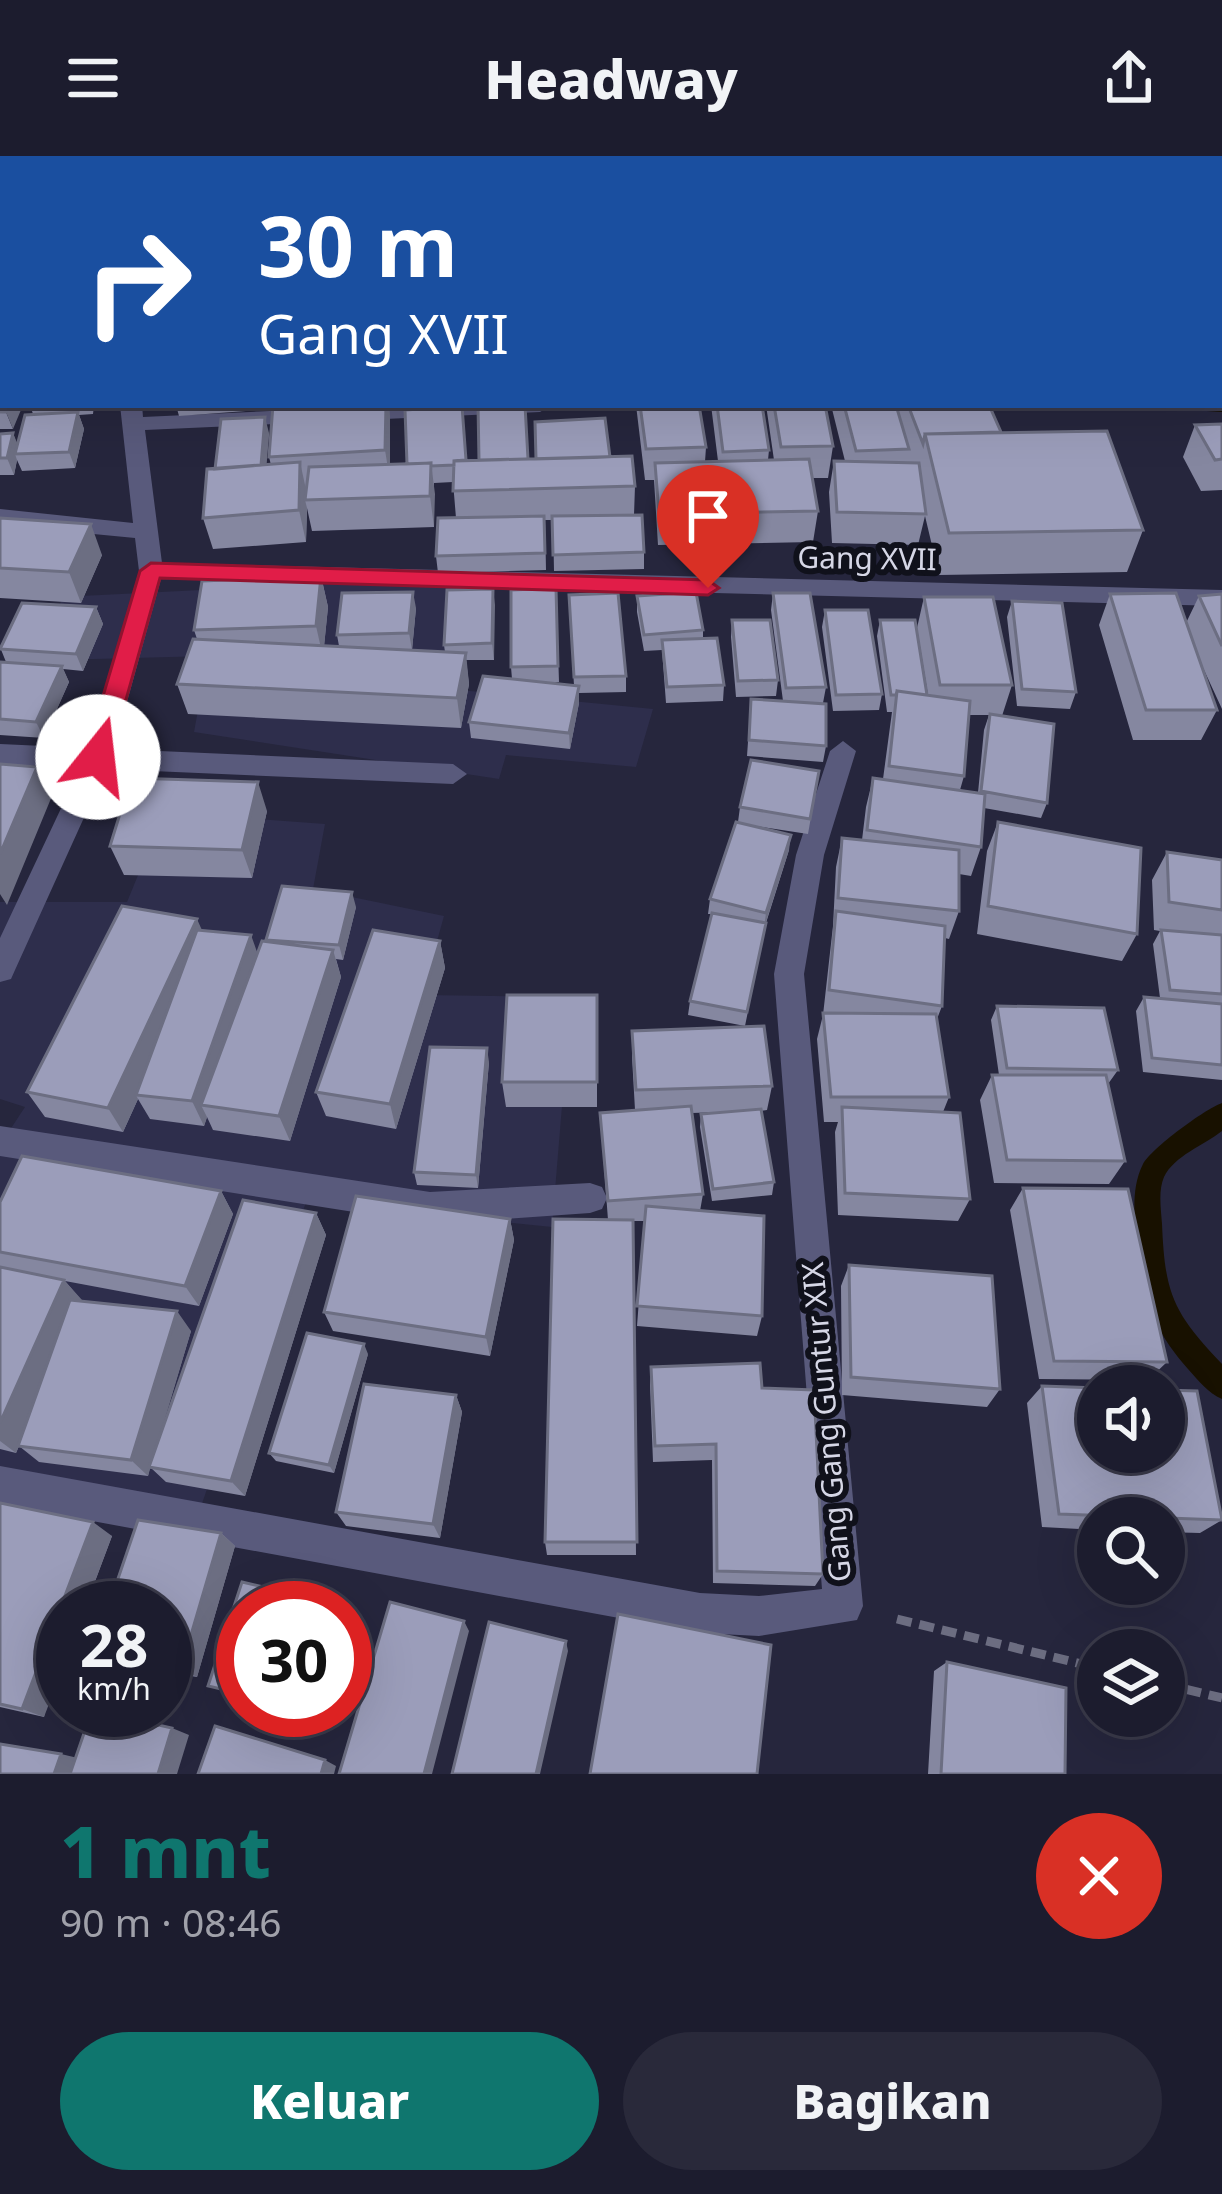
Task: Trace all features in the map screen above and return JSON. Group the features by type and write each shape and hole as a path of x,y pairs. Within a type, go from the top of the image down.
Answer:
{"street":[{"path":"0,970 98,757 151,571 132,415 418,408"},
{"path":"0,518 148,532"},
{"name":"Gang XVII","path":"151,571 1222,598"},
{"name":"Gang Gang Guntur XIX","path":"0,1485 700,1613 759,1616 843,1606 789,974 809,855 843,752"},
{"path":"0,754 453,774"},
{"path":"0,1142 430,1208 590,1198"}],"path":[{"path":"843,1606 1077,1663"},
{"path":"1185,1689 1222,1698"}],"shaded area":[{"path":"479,576 460,690 653,709 636,767 506,755 499,779 194,732 208,656 56,660 61,597"},
{"path":"164,812 325,824 313,889 444,916 422,995 571,997 552,1227 306,1202 197,1518 0,1478 0,1145 25,1107 0,1099 0,902 127,902"}],"building":[{"path":"273,408 386,408 385,450 269,457"},
{"path":"462,408 466,460 454,461 454,465 407,464 405,410"},
{"path":"478,408 525,408 528,459 479,460"},
{"path":"640,408 700,408 706,447 646,449"},
{"path":"717,408 762,408 769,450 723,452"},
{"path":"774,408 826,408 833,446 781,447"},
{"path":"845,408 897,408 909,449 856,451"},
{"path":"909,408 990,408 1001,432 925,434 923,444"},
{"path":"78,412 69,452 15,454 25,415"},
{"path":"265,417 261,465 215,469 221,419"},
{"path":"605,418 610,457 536,459 535,422"},
{"path":"1222,424 1222,459 1215,460 1195,425"},
{"path":"1107,431 1143,530 949,533 925,434"},
{"path":"13,433 7,458 0,458 0,434"},
{"path":"632,456 635,486 453,491 454,461"},
{"path":"809,459 818,511 659,514 655,463"},
{"path":"834,461 919,463 926,514 837,512"},
{"path":"300,462 299,510 203,518 207,469"},
{"path":"431,463 430,496 305,500 309,467"},
{"path":"642,515 644,552 553,555 552,516"},
{"path":"544,516 545,553 436,556 438,518"},
{"path":"0,518 91,524 69,572 0,568"},
{"path":"321,576 316,626 194,630 202,581"},
{"path":"556,588 558,666 511,667 511,590"},
{"path":"493,589 492,643 444,645 447,590"},
{"path":"413,592 409,633 337,635 342,593"},
{"path":"696,592 703,630 644,635 637,596"},
{"path":"618,593 626,676 574,677 569,595"},
{"path":"773,593 810,593 826,687 786,688"},
{"path":"1176,593 1217,710 1146,710 1110,594"},
{"path":"1222,594 1222,646 1199,596"},
{"path":"924,597 993,597 1012,685 940,685"},
{"path":"1012,601 1062,603 1076,692 1022,689"},
{"path":"22,603 96,607 76,654 0,649"},
{"path":"825,610 868,610 882,694 836,695"},
{"path":"732,620 770,620 778,680 738,681"},
{"path":"880,620 915,620 927,695 897,691 891,695"},
{"path":"717,638 724,685 667,687 662,640"},
{"path":"193,639 466,653 457,698 177,684"},
{"path":"0,662 62,666 36,722 0,719"},
{"path":"483,676 579,686 569,733 469,722"},
{"path":"897,691 970,701 964,776 889,766"},
{"path":"751,699 826,704 826,746 749,740"},
{"path":"990,714 1054,724 1047,803 981,791"},
{"path":"751,760 819,771 810,819 740,807"},
{"path":"0,764 37,767 0,854"},
{"path":"131,778 258,782 242,850 110,846"},
{"path":"873,778 985,794 981,847 867,830"},
{"path":"736,822 791,835 766,913 710,899"},
{"path":"998,822 1141,848 1137,934 988,906"},
{"path":"842,838 959,850 959,911 838,898"},
{"path":"1167,852 1222,860 1222,910 1169,902"},
{"path":"282,886 352,892 339,945 266,940"},
{"path":"122,906 197,919 108,1108 27,1092"},
{"path":"836,911 945,926 942,1006 829,990"},
{"path":"712,913 766,923 747,1012 690,1001"},
{"path":"197,930 251,935 192,1101 136,1095"},
{"path":"373,930 440,941 390,1104 316,1092"},
{"path":"1161,930 1222,935 1222,994 1170,990"},
{"path":"262,941 333,950 279,1116 201,1105"},
{"path":"507,995 597,995 597,1082 502,1082"},
{"path":"1144,997 1222,1004 1222,1065 1152,1058"},
{"path":"997,1006 1104,1008 1118,1070 1007,1068"},
{"path":"823,1013 936,1014 949,1097 831,1097"},
{"path":"764,1026 772,1086 636,1090 632,1031"},
{"path":"430,1047 487,1048 476,1175 414,1172"},
{"path":"992,1075 1106,1075 1125,1161 1007,1160"},
{"path":"691,1106 703,1194 608,1201 600,1113"},
{"path":"842,1107 960,1113 970,1199 845,1193"},
{"path":"761,1109 774,1182 713,1189 701,1114"},
{"path":"22,1156 221,1191 185,1286 0,1252 0,1202"},
{"path":"1023,1188 1128,1189 1167,1362 1054,1361"},
{"path":"356,1196 510,1219 486,1337 324,1312"},
{"path":"243,1200 316,1213 231,1481 149,1467"},
{"path":"646,1206 764,1216 762,1316 637,1306"},
{"path":"553,1219 633,1220 637,1542 545,1542"},
{"path":"849,1265 992,1276 1000,1389 851,1377"},
{"path":"0,1267 64,1280 0,1423"},
{"path":"70,1300 177,1311 131,1460 18,1446"},
{"path":"307,1333 364,1344 329,1465 269,1453"},
{"path":"760,1363 762,1388 814,1390 823,1574 717,1571 716,1444 655,1446 651,1367"},
{"path":"364,1384 456,1395 433,1524 336,1512"},
{"path":"1042,1386 1077,1387 1077,1473 1185,1473 1185,1391 1197,1391 1222,1520 1185,1519 1185,1497 1077,1497 1077,1515 1059,1514"},
{"path":"0,1503 93,1522 71,1581 36,1581 36,1672 22,1709 0,1704"},
{"path":"138,1520 221,1533 192,1632 192,1581 117,1581"},
{"path":"390,1602 464,1621 424,1774 339,1774 350,1737 372,1737 372,1663"},
{"path":"618,1614 771,1645 757,1774 590,1774"},
{"path":"489,1622 566,1641 536,1774 452,1774"},
{"path":"216,1662 216,1688 208,1686"},
{"path":"947,1662 1066,1688 1065,1774 941,1774"},
{"path":"215,1726 216,1737 251,1737 325,1760 321,1774 198,1774"},
{"path":"83,1737 169,1737 158,1774 70,1774"},
{"path":"0,1744 61,1754 54,1774 0,1774"}],"waterway":[{"path":"1222,1114 1156,1166 1147,1200 1156,1295 1172,1328 1222,1385"}],"route":[{"path":"98,757 151,571 708,588"}]}
